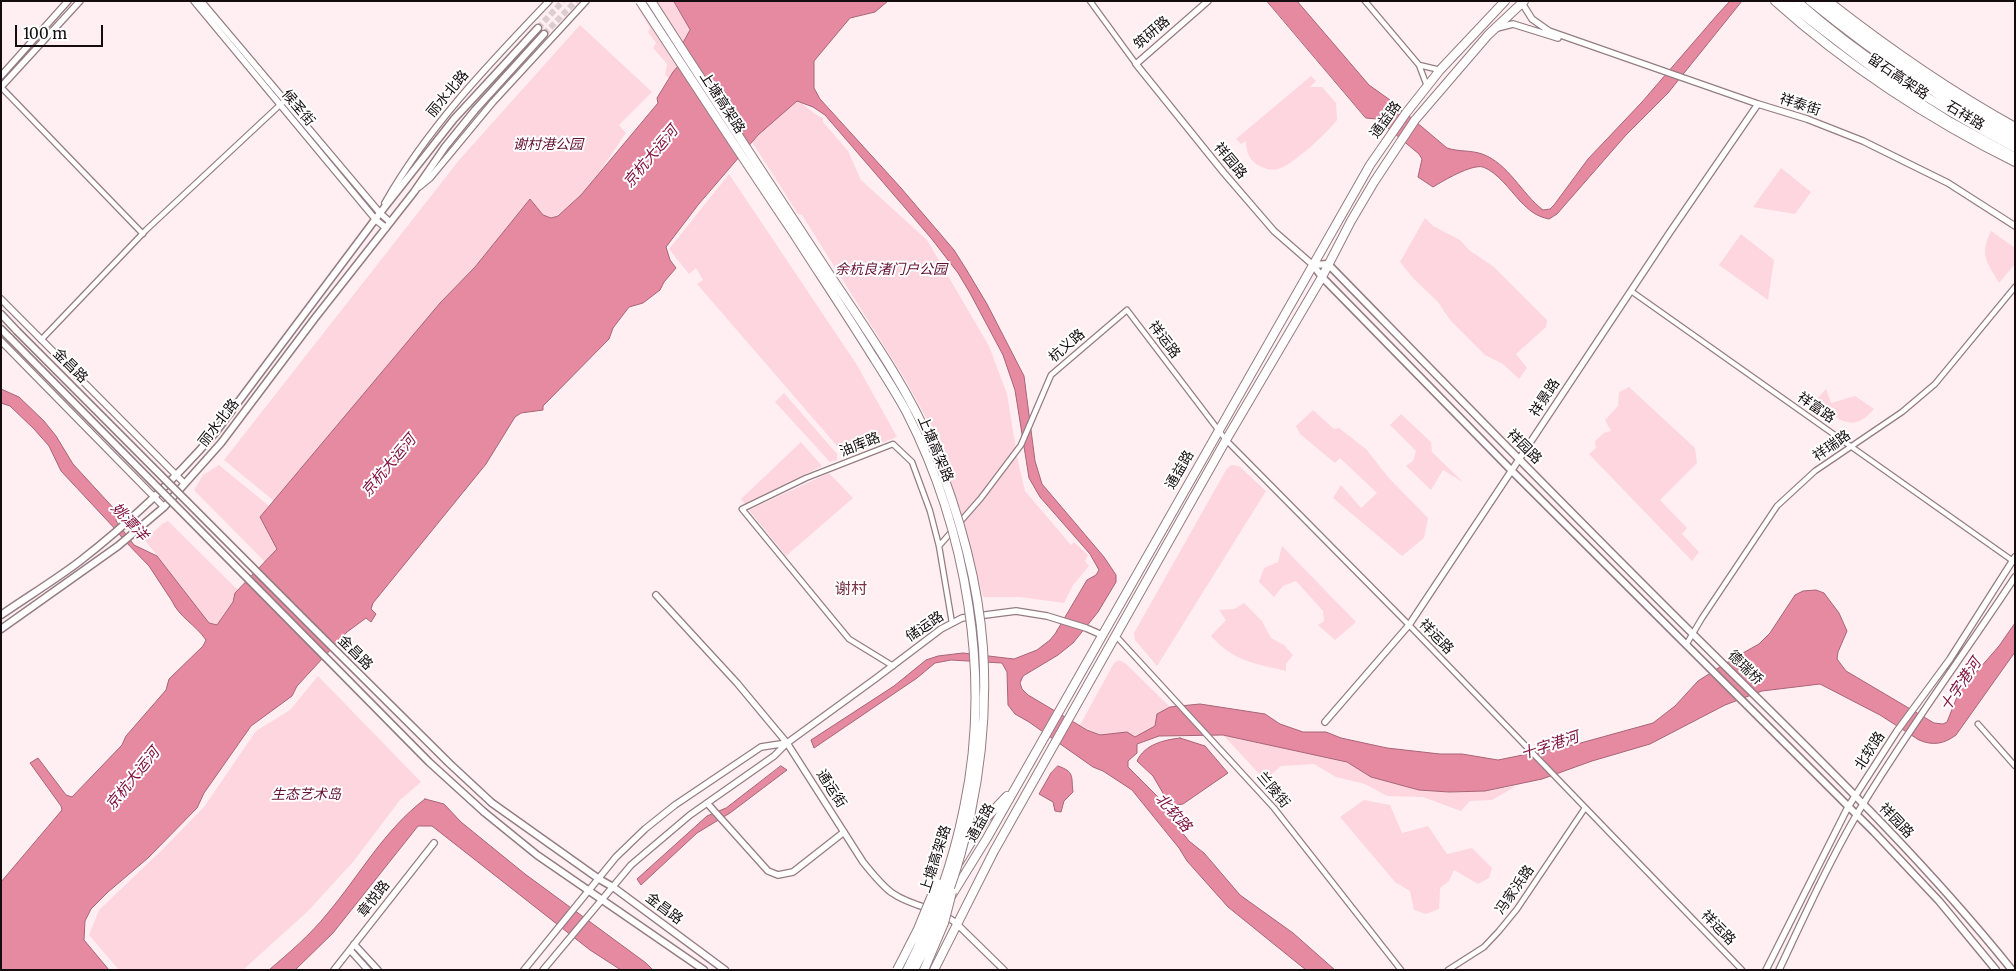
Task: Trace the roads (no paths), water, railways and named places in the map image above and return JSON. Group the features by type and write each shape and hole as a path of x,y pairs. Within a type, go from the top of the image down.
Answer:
{"main road":[{"name":"上塘高架路","path":"640,1 846,313 905,410 918,436 941,494 957,548 968,602 974,645 975,696 972,755 965,805 959,830 921,940 907,970"},
{"name":"上塘高架路","path":"651,1 892,371 913,407 928,436 950,493 966,544 983,648 984,696 980,756 973,805 953,879 930,940 914,970"},
{"name":"通益路","path":"902,970 966,874 1345,207 1406,113 1440,70 1505,1"},
{"name":"留石高架路","path":"1775,1 1828,45 1897,93 1962,134 2015,162"},
{"name":"石祥路","path":"1785,1 1909,96 1947,120 2015,157"},
{"name":"留石高架路","path":"1797,1 1873,55 2015,140"},
{"name":"留石高架路","path":"1810,1 1873,55 1881,66 1946,109 2015,148"},
{"name":"石祥路","path":"1817,1 1878,47 1936,87 2015,135"},
{"name":"留石高架路","path":"1828,1 1875,38 1922,71 2015,127"},
{"name":"通益路","path":"934,970 956,923 994,851 1226,440 1322,277 1351,220 1415,120 1494,29 1523,2"},
{"name":"丽水北路","path":"1,615 79,562 129,520 176,476 215,433 380,213 454,119 538,28"},
{"name":"丽水北路","path":"1,629 118,546 164,506 221,443 414,192 445,147 475,110 544,34"},
{"path":"1881,66 1906,88 1944,114 2015,152"},
{"path":"1959,108 2015,135"},
{"path":"1313,265 1328,264"},
{"name":"祥园路","path":"1328,264 1519,460 1716,657"},
{"name":"祥园路","path":"1313,265 1322,277 1512,471 1706,666"},
{"name":"金昌路","path":"1,314 386,702 492,803 599,879 613,886 725,970"},
{"name":"金昌路","path":"1,329 423,755 484,812 537,855 704,970"},
{"name":"德瑞桥","path":"1716,657 1756,696"},
{"name":"德瑞桥","path":"1706,666 1747,705"},
{"name":"祥园路","path":"1756,696 1919,863 2012,968"},
{"name":"祥园路","path":"1747,705 1922,882 1996,970"},
{"path":"893,970 929,908 986,818 1013,790"},
{"path":"897,970 918,928 959,830"},
{"path":"924,970 944,923 951,898 953,879"}],"street":[{"path":"1,76 68,1"},
{"path":"80,1 1,87 143,234"},
{"name":"候圣街","path":"194,1 380,213 388,225"},
{"name":"候圣街","path":"201,1 376,220 388,225"},
{"name":"丽水北路","path":"380,213 401,174 452,107 549,1"},
{"name":"丽水北路","path":"414,192 430,178 493,102 586,1"},
{"path":"1090,1 1136,64"},
{"name":"筑研路","path":"1136,64 1208,1"},
{"path":"1365,1 1420,65 1427,86"},
{"name":"祥泰街","path":"1523,2 1532,20 1549,31 1758,104 1807,119 1863,141 1948,183 2015,226"},
{"name":"祥泰街","path":"1494,29 1513,24 1558,38 1565,37"},
{"name":"祥园路","path":"1136,64 1274,232 1313,265"},
{"path":"1420,65 1440,70"},
{"path":"41,340 143,234 282,103"},
{"name":"祥景路","path":"1325,722 1409,625 1758,104"},
{"name":"祥瑞路","path":"1686,645 1692,633 1777,506 1815,471 1902,412 1935,384 2015,287"},
{"name":"祥富路","path":"1631,292 2014,560"},
{"name":"金昌路","path":"1,299 184,483"},
{"name":"祥运路","path":"1127,310 1226,440 1409,625 1742,970"},
{"name":"杭义路","path":"939,546 981,498 1021,445 1051,375 1127,310"},
{"path":"1,341 164,506"},
{"name":"油库路","path":"893,666 849,639 742,509 806,478 892,444 912,462 930,511 939,546 952,623"},
{"name":"北软路","path":"1766,970 1848,807 1915,706 1950,659 2014,560"},
{"name":"北软路","path":"1779,970 1814,896 1856,815 1906,737 1971,645 2015,577"},
{"name":"通运街","path":"656,595 737,683 787,743 863,862 878,880 892,895 910,903 929,908 956,923 1004,970"},
{"name":"储运路","path":"543,970 631,865 707,803 774,756 787,743 893,666 941,628 962,618 1016,611 1048,616 1102,635"},
{"name":"兰陵街","path":"1116,636 1274,808 1401,970"},
{"path":"1978,724 2015,766"},
{"path":"524,970 623,850 645,829 675,805 761,747 787,743"},
{"path":"707,803 768,871 778,875 792,872 844,832"},
{"name":"冯家浜路","path":"1448,970 1484,947 1499,931 1517,909 1585,808"},
{"name":"章悦路","path":"334,970 434,843"},
{"path":"354,944 378,970"},
{"path":"350,950 368,970"}],"water":[{"name":"京杭大运河","path":"674,1 888,1 875,12 850,18 814,61 814,88 820,99 901,188 954,250 966,269 987,304 1024,376 1035,461 1042,484 1104,557 1116,575 1116,582 1098,612 1073,643 1058,655 1023,676 1020,683 1022,689 1028,695 1087,730 1100,735 1127,732 1135,737 1155,726 1157,714 1170,707 1200,704 1265,714 1280,724 1303,732 1326,732 1341,738 1387,748 1440,754 1462,754 1498,760 1577,744 1653,723 1675,706 1698,681 1759,644 1770,633 1795,595 1803,591 1816,590 1824,593 1839,613 1847,631 1837,659 1846,671 1934,723 1943,724 1947,722 1959,692 1999,646 2015,623 2015,652 1956,735 1943,742 1929,743 1919,740 1880,715 1820,684 1762,691 1725,705 1650,744 1592,761 1542,779 1485,791 1449,792 1419,790 1371,777 1347,762 1223,735 1159,736 1137,744 1137,753 1128,761 1128,767 1160,799 1167,808 1171,819 1189,841 1204,853 1240,895 1293,933 1335,970 1306,970 1228,907 1187,861 1179,848 1132,790 1103,771 1093,767 1015,714 1008,705 1007,672 1002,663 951,660 935,663 917,678 814,748 811,740 894,686 926,660 938,656 963,653 1014,659 1037,650 1055,634 1087,580 1096,575 1099,570 1090,554 1040,497 1029,478 1015,390 1003,355 958,273 931,238 825,115 813,107 797,101 758,135 698,205 666,247 670,260 676,268 660,290 643,303 629,307 613,328 609,339 543,406 543,410 521,413 515,417 486,464 373,603 371,609 376,614 371,622 366,618 347,632 297,686 292,696 251,726 204,793 197,808 148,858 91,909 85,921 84,940 109,970 1,970 1,882 62,810 30,763 38,758 66,795 72,797 122,745 126,736 166,690 169,679 203,646 206,640 175,607 149,566 61,471 49,446 10,406 1,403 1,389 19,397 44,421 56,436 73,464 118,513 116,521 134,545 157,556 209,623 217,625 233,602 235,593 277,549 260,517 440,303 475,267 530,199 543,215 551,218 558,216 581,195 658,103 657,98 673,72 684,59 679,50 690,30"},
{"path":"1267,1 1297,1 1369,85 1390,100 1447,148 1482,154 1500,164 1543,210 1550,209 1554,205 1588,159 1642,102 1730,1 1742,1 1668,93 1626,135 1557,214 1549,219 1529,210 1498,177 1483,167 1465,170 1433,187 1418,177 1422,159 1419,154 1377,119 1366,118"},
{"path":"1180,738 1205,746 1228,773 1183,804 1176,805 1167,800 1153,776 1137,761 1140,755 1150,747 1161,742"},
{"path":"781,766 787,770 730,813 697,833 641,885 637,879 707,816 726,808"},
{"path":"1058,766 1070,773 1073,792 1064,801 1061,812 1055,811 1053,802 1039,794 1051,773"},
{"path":"425,799 444,804 461,822 525,874 653,970 621,970 590,950 432,826 418,826 333,933 295,970 269,970 300,943 320,922 385,839 410,811"}],"tunnel":[{"path":"538,28 563,1"},
{"path":"544,34 576,1"}],"district":[{"name":"谢村","path":"851,589"}],"park label":[{"name":"谢村港公园","path":"548,145"},
{"name":"余杭良渚门户公园","path":"891,270"},
{"name":"生态艺术岛","path":"306,795"}],"water label":[{"name":"姚潭洋","path":"129,522"},
{"name":"十字港河","path":"1961,685"},
{"name":"十字港河","path":"1550,746"}]}
